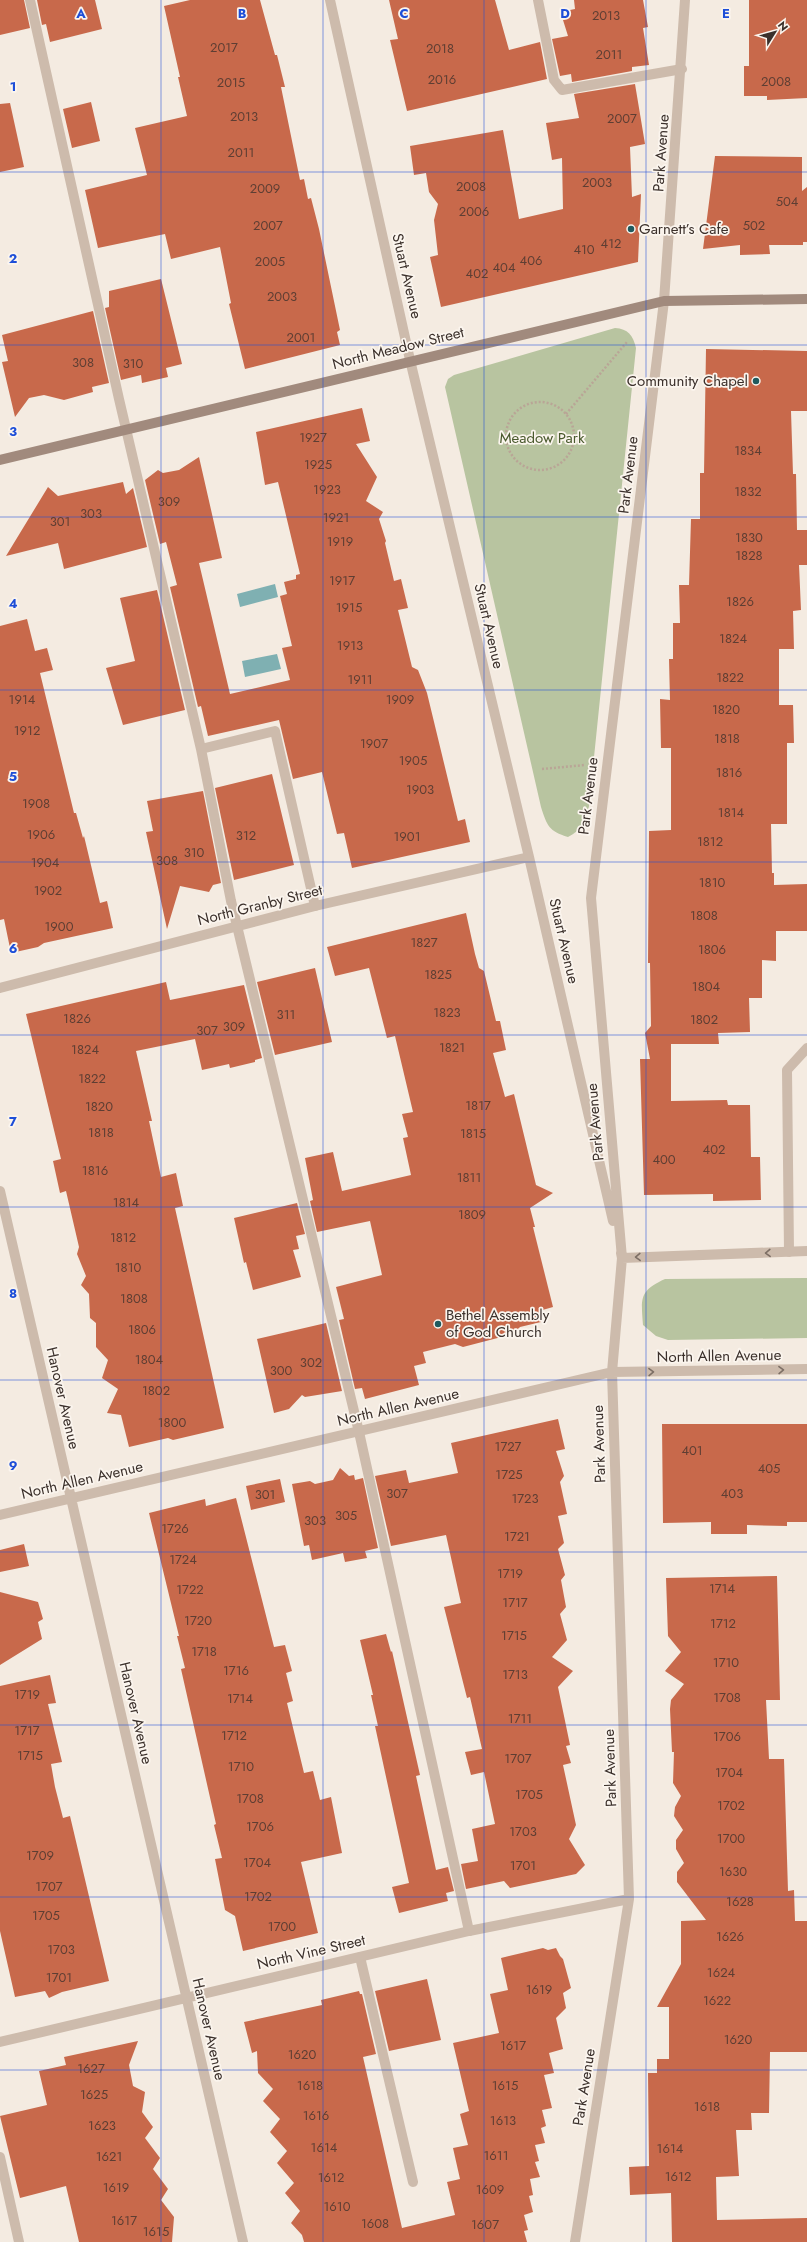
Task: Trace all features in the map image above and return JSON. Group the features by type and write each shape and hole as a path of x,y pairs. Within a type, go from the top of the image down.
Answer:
{"main road":[{"name":"North Meadow Street","path":"0,460 126,431 410,360 664,301 807,299"}],"street":[{"path":"30,0 126,431 201,748 231,901 239,926 359,1432 469,1932"},
{"name":"Stuart Avenue","path":"330,0 410,360 529,857 622,1258"},
{"path":"538,0 554,80 562,90 682,69"},
{"name":"Park Avenue","path":"575,2242 629,1899 612,1372 622,1258 591,898 664,301 682,69 685,0"},
{"path":"201,748 276,731 315,906"},
{"name":"North Granby Street","path":"0,988 315,906 529,857"},
{"path":"789,1252 787,1070 807,1048"},
{"name":"Hanover Avenue","path":"0,1191 243,2242"},
{"path":"622,1258 807,1251"},
{"name":"North Allen Avenue","path":"0,1514 359,1432 612,1372 807,1369"},
{"name":"North Vine Street","path":"0,2042 360,1956 629,1899"},
{"path":"360,1956 414,2182"},
{"path":"0,2157 19,2242"}],"path":[{"path":"566,414 627,342"},
{"path":"534,402 546,402 557,406 566,414 572,424 574,436 570,452 560,464 550,469 529,469 520,464 512,456 505,436 508,424 514,414 523,406 534,402"},
{"path":"542,769 585,765"}],"green space":[{"name":"Meadow Park","path":"615,328 627,331 636,348 589,806 583,824 577,831 568,837 550,827 545,819 541,807 445,387 448,379 454,375"},
{"path":"807,1278 807,1338 668,1340 656,1336 643,1325 642,1302 644,1296 650,1287 665,1279"}],"water":[{"path":"275,584 278,597 240,607 237,594"},
{"path":"277,654 281,669 245,677 242,661"}],"building":[{"path":"0,0 24,0 30,28 0,35"},
{"path":"37,0 95,0 102,29 50,42 46,24 42,25"},
{"path":"190,0 260,0 285,87 281,87 300,180 304,179 308,199 311,198 319,229 340,330 337,332 340,345 245,369 229,304 231,303 220,247 171,259 165,234 98,248 85,190 147,175 135,128 187,116 164,6"},
{"path":"389,0 495,0 509,50 540,42 547,79 407,111 390,40 398,39"},
{"path":"574,0 643,0 648,27 643,28 649,65 632,67 632,71 572,82 571,74 560,76 552,39 568,36 563,20 566,19 565,11 575,9"},
{"path":"749,0 807,0 807,98 767,100 767,96 744,96 744,66 749,66"},
{"path":"635,84 645,144 630,147 632,197 641,194 638,262 441,307 430,257 438,255 434,220 438,204 429,192 426,173 414,175 410,146 503,130 519,219 563,209 562,158 552,160 546,123 579,118 574,94"},
{"path":"91,102 100,141 72,148 63,109"},
{"path":"10,103 24,167 0,172 0,104"},
{"path":"715,156 802,157 802,191 807,187 807,242 803,242 803,245 769,245 770,254 740,255 740,245 703,249"},
{"path":"161,279 182,364 166,368 168,377 142,383 141,375 121,380 105,308 109,307 109,291"},
{"path":"93,311 109,383 92,387 93,392 64,400 44,395 29,398 15,417 2,362 8,361 2,335"},
{"path":"706,349 807,351 807,411 791,411 793,474 796,474 797,530 807,530 807,565 799,565 801,610 793,611 794,649 779,649 779,705 793,705 794,743 787,743 787,824 771,824 772,873 774,873 774,885 807,884 807,931 776,931 776,961 762,960 762,998 749,998 750,1032 718,1033 719,1044 671,1044 671,1101 727,1100 728,1105 750,1105 751,1157 760,1157 761,1200 713,1201 713,1194 644,1195 640,1059 650,1059 645,1033 651,1026 650,963 648,963 649,831 671,830 671,748 661,748 660,699 670,700 669,659 673,659 673,623 680,623 679,585 689,585 691,519 700,519 700,473 704,473"},
{"path":"362,408 370,441 356,444 377,477 366,501 383,512 379,519 386,541 385,543 394,581 401,579 408,608 398,610 412,667 418,670 427,693 458,821 465,819 470,842 352,868 344,833 337,834 322,772 293,779 279,720 208,736 201,706 198,707 170,587 177,585 166,542 160,544 145,480 158,470 163,473 179,470 199,457 222,558 199,563 230,694 290,680 282,648 292,646 280,596 287,594 284,582 296,579 296,575 300,574 278,482 265,485 256,432"},
{"path":"123,482 126,494 133,488 147,547 64,569 58,543 6,556 48,487 58,496"},
{"path":"157,590 185,710 123,725 106,668 135,661 120,598"},
{"path":"27,619 35,651 47,648 53,670 40,673 74,813 76,813 83,838 84,836 100,903 107,901 113,928 44,943 38,947 11,953 4,919 0,920 0,626"},
{"path":"272,774 294,865 234,880 215,788"},
{"path":"203,791 221,883 213,885 209,892 180,886 167,929 146,832 153,831 147,801"},
{"path":"466,913 479,968 484,971 496,1021 500,1021 506,1050 493,1053 505,1097 514,1094 536,1185 553,1193 530,1208 535,1227 533,1227 553,1307 539,1311 541,1322 520,1327 513,1334 463,1347 455,1344 423,1352 426,1363 414,1366 419,1385 365,1399 362,1388 355,1389 339,1320 344,1319 336,1287 382,1275 370,1221 317,1232 310,1201 313,1200 305,1158 333,1152 342,1191 411,1175 403,1138 408,1137 402,1114 413,1112 395,1036 387,1038 369,968 335,976 327,947"},
{"path":"315,968 332,1042 275,1055 257,982"},
{"path":"166,982 170,1000 244,985 262,1058 255,1060 255,1062 230,1068 229,1064 202,1070 195,1039 136,1051 152,1121 149,1121 161,1177 176,1173 183,1206 175,1208 224,1428 173,1440 168,1438 129,1447 121,1415 107,1413 118,1389 102,1378 108,1360 96,1347 96,1323 90,1318 89,1294 81,1285 86,1276 77,1254 79,1247 66,1191 60,1193 53,1161 61,1159 26,1014"},
{"path":"297,1203 305,1234 296,1236 299,1249 293,1250 301,1277 253,1290 246,1262 244,1263 234,1218"},
{"path":"326,1323 342,1391 305,1397 302,1395 289,1409 274,1413 257,1339"},
{"path":"558,1419 565,1449 556,1451 564,1476 560,1482 567,1514 558,1516 564,1543 558,1549 565,1575 561,1580 566,1607 560,1614 567,1640 552,1657 573,1671 558,1687 570,1745 566,1746 571,1763 563,1765 576,1825 569,1839 585,1865 576,1874 510,1888 504,1881 466,1889 461,1864 478,1861 472,1829 495,1824 484,1772 471,1775 465,1752 482,1749 470,1697 467,1698 444,1607 461,1603 446,1535 391,1546 375,1476 406,1470 409,1483 458,1473 451,1443"},
{"path":"662,1424 807,1424 807,1522 787,1522 787,1526 747,1525 747,1534 711,1534 711,1522 663,1523"},
{"path":"340,1468 349,1476 354,1475 355,1480 363,1478 378,1548 365,1551 367,1558 345,1562 343,1553 312,1560 309,1545 304,1546 292,1484 310,1481 315,1484 333,1480"},
{"path":"280,1479 285,1502 251,1510 246,1486"},
{"path":"236,1498 274,1647 285,1645 292,1671 286,1673 293,1701 287,1703 304,1773 313,1771 320,1800 331,1797 342,1853 301,1862 318,1933 243,1951 235,1916 225,1910 215,1859 222,1858 214,1825 216,1824 181,1669 185,1668 177,1636 179,1636 149,1513 205,1499 206,1506"},
{"path":"24,1544 29,1566 0,1572 0,1550"},
{"path":"777,1576 780,1700 766,1700 769,1759 784,1759 788,1891 794,1890 795,1921 807,1921 807,2052 770,2052 769,2113 751,2113 752,2130 736,2130 739,2176 716,2177 717,2220 807,2218 807,2242 672,2242 671,2193 630,2195 629,2167 649,2166 648,2073 657,2073 657,2059 669,2059 669,2007 657,2007 681,1964 681,1921 706,1920 677,1882 677,1872 684,1863 676,1849 676,1840 683,1830 674,1816 675,1807 681,1796 673,1783 674,1752 672,1752 670,1709 671,1700 684,1684 665,1671 681,1652 668,1636 666,1578"},
{"path":"0,1592 38,1602 43,1619 38,1622 42,1639 0,1665"},
{"path":"386,1634 391,1652 392,1651 420,1775 416,1776 436,1870 448,1867 454,1891 446,1893 448,1901 399,1913 392,1887 409,1883 375,1726 378,1726 371,1695 373,1695 360,1640"},
{"path":"50,1675 56,1703 48,1704 62,1762 51,1764 55,1787 63,1818 70,1816 109,1981 62,1992 49,1998 45,1991 15,1997 0,1931 0,1686"},
{"path":"543,1948 548,1950 556,1948 563,1959 571,1988 563,1993 566,2008 556,2018 563,2049 549,2053 554,2073 544,2075 552,2108 542,2110 546,2126 541,2128 545,2143 535,2145 539,2161 535,2162 540,2177 530,2179 533,2195 529,2196 533,2212 524,2215 528,2230 524,2231 527,2242 304,2242 302,2235 291,2223 300,2211 285,2193 294,2183 277,2163 287,2151 270,2132 280,2119 263,2101 273,2089 258,2073 257,2051 252,2053 244,2022 322,2005 321,2000 359,1991 360,1994 362,1994 376,2054 363,2057 402,2228 455,2215 447,2182 460,2179 453,2148 468,2145 460,2114 469,2111 453,2043 499,2033 490,1994 508,1990 501,1958"},
{"path":"427,1979 441,2040 389,2051 375,1991"},
{"path":"138,2041 129,2065 133,2086 145,2092 142,2112 153,2127 145,2138 160,2158 153,2169 168,2189 161,2200 174,2217 172,2242 79,2242 66,2186 20,2198 0,2116 47,2105 39,2071 66,2065 64,2057"}],"place":[{"name":"Garnett’s Cafe","path":"631,229"},
{"name":"Community Chapel","path":"756,381"},
{"name":"Bethel Assembly of God Church","path":"438,1324"}]}
